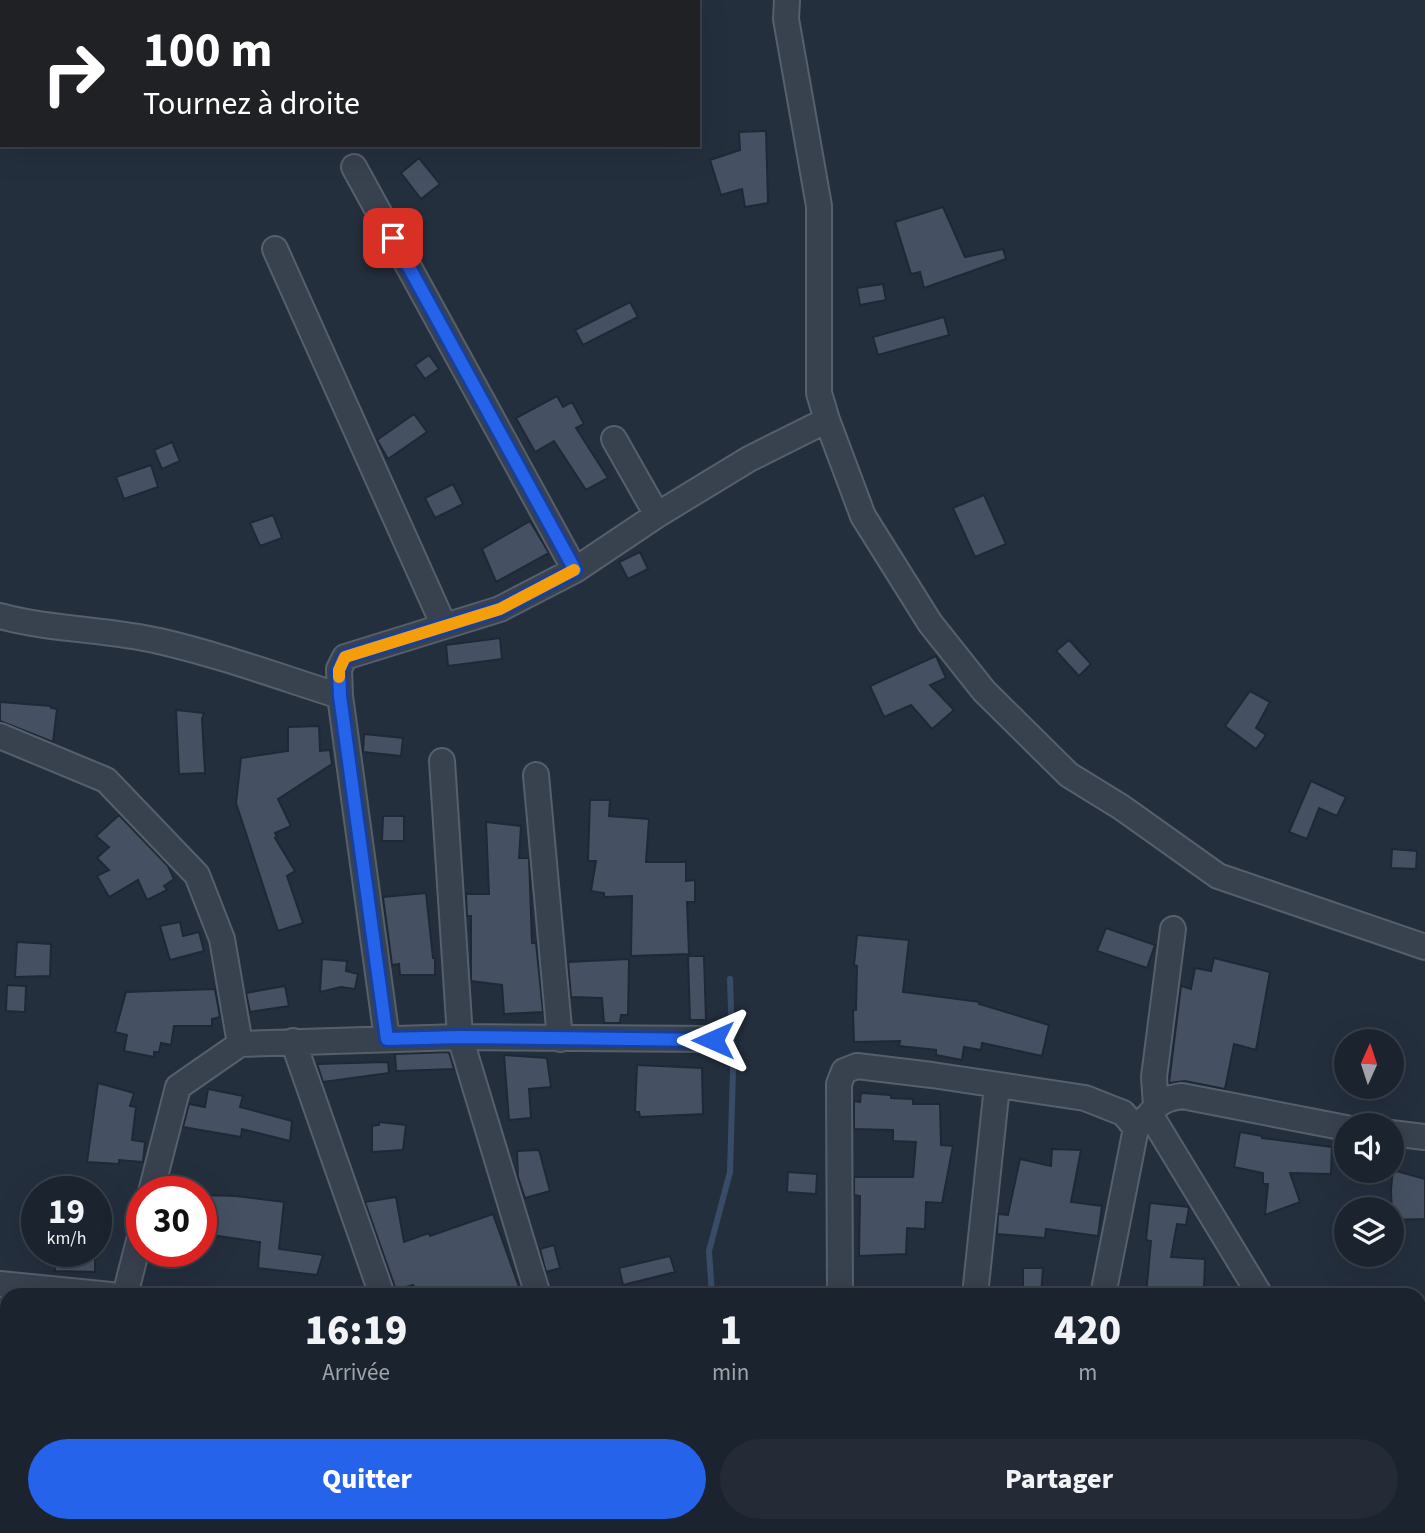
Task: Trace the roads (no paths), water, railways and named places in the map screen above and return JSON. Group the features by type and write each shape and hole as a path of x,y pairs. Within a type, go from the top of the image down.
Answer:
{"street":[{"path":"787,0 786,19 819,206 819,393 863,516 930,623 984,691 1069,775 1121,807 1219,876 1425,947"},
{"path":"354,167 575,570"},
{"path":"275,249 444,626"},
{"path":"387,1039 340,696 339,670 345,657 500,609 575,570 657,515 749,459 827,420"},
{"path":"614,439 657,515"},
{"path":"0,616 27,623 158,641 340,696"},
{"path":"0,736 106,780 197,876 222,939 240,1044"},
{"path":"442,761 460,1037 536,1288"},
{"path":"536,775 560,1039"},
{"path":"1105,1288 1147,1116 1173,929"},
{"path":"155,1176 178,1087 240,1044 460,1037 713,1040"},
{"path":"293,1041 380,1288"},
{"path":"841,1288 839,1084 844,1071 857,1066 1085,1098 1123,1113 1147,1116 1167,1098 1182,1096 1334,1126"},
{"path":"976,1288 997,1086"},
{"path":"1147,1116 1256,1288"},
{"path":"1404,1135 1425,1137"},
{"path":"127,1288 132,1267"},
{"path":"0,1284 40,1288"}],"waterway":[{"path":"712,1288 709,1251 730,1172 733,1070 730,979"}]}
